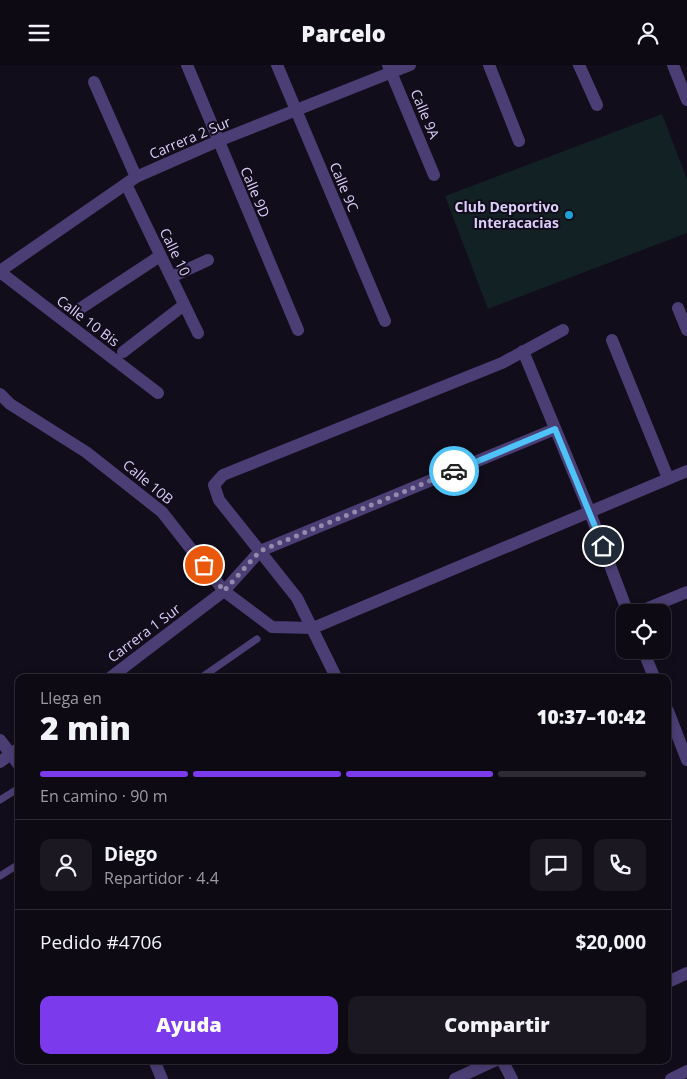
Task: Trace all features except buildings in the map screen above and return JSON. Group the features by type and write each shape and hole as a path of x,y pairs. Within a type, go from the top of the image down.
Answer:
{"street":[{"name":"Calle 9D","path":"187,65 298,330"},
{"name":"Calle 9C","path":"277,65 385,321"},
{"name":"Carrera 2 Sur","path":"0,272 131,181 218,141 296,112 390,69 410,65"},
{"path":"489,65 519,141"},
{"path":"579,65 597,105"},
{"path":"673,65 687,100"},
{"name":"Calle 9A","path":"390,69 434,175"},
{"name":"Calle 10","path":"94,82 160,256 198,333"},
{"path":"78,310 160,256"},
{"path":"171,277 208,260"},
{"name":"Calle 10 Bis","path":"0,272 158,393"},
{"path":"123,352 184,305"},
{"path":"678,308 687,330"},
{"path":"335,674 297,598 219,500 214,485 224,475 502,363 563,329"},
{"path":"612,340 668,478"},
{"path":"523,351 589,510 625,604"},
{"name":"Calle 10B","path":"0,394 10,404 86,452 162,512 224,591 272,627 313,628"},
{"path":"260,551 555,429"},
{"path":"313,628 589,510 687,471"},
{"name":"Carrera 1 Sur","path":"115,674 224,591 260,551"},
{"path":"658,604 687,592"},
{"path":"647,659 653,674"},
{"path":"671,719 687,760"},
{"path":"0,740 15,751 0,762"},
{"path":"671,981 687,973"},
{"path":"156,1064 162,1079"},
{"path":"455,1079 487,1064"},
{"path":"504,1064 512,1079"},
{"path":"671,1079 687,1071"}],"lane":[{"path":"206,674 257,639"},
{"path":"0,800 15,791"},
{"path":"0,876 15,866"}],"shaded area":[{"name":"Club Deportivo Interacacias","path":"662,114 687,179 687,233 488,309 445,196"}],"way so far":[{"path":"204,565 224,591 260,551 454,471"}],"place":[{"name":"Club Deportivo Interacacias","path":"569,215"}],"route":[{"path":"454,471 555,429 603,546"}]}
